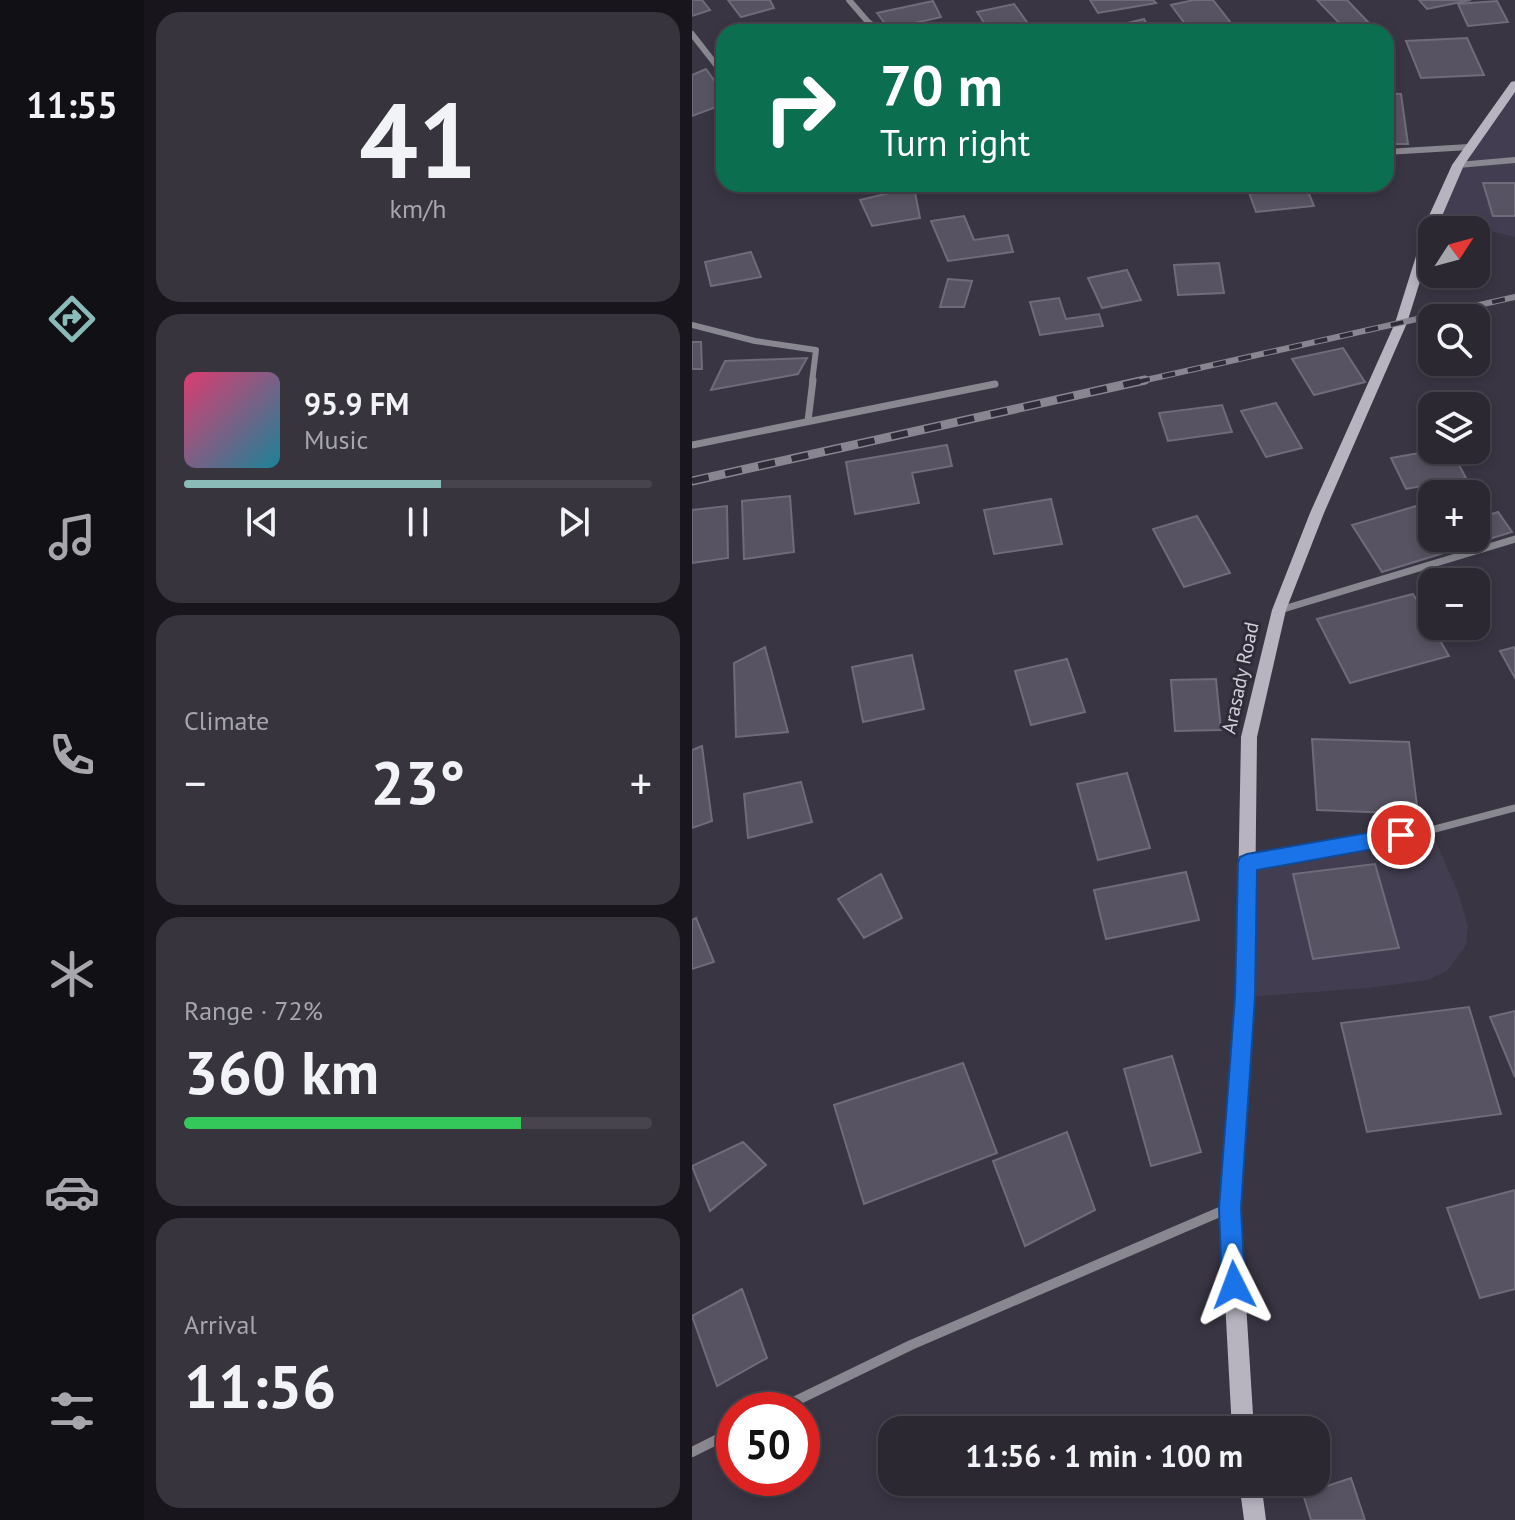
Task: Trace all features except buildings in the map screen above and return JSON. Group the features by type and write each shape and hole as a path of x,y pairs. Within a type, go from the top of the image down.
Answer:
{"main road":[{"name":"Arasady Road","path":"1242,1416 1230,1208 1245,997 1249,737 1279,610 1317,513 1401,323 1434,218 1458,165 1515,84"},
{"path":"1252,1496 1255,1520"}],"street":[{"path":"849,0 871,24"},
{"path":"692,34 716,65"},
{"path":"1394,152 1469,147"},
{"path":"1458,165 1515,160"},
{"path":"692,325 755,341 816,350 808,421"},
{"path":"692,445 995,384"},
{"path":"1279,610 1515,539"},
{"path":"1247,863 1431,830 1515,808"},
{"path":"814,1392 911,1345 1230,1208"},
{"path":"692,1452 716,1440"}],"shaded area":[{"path":"1515,86 1515,237 1490,231 1490,216 1435,216 1458,165"},
{"path":"1431,830 1459,895 1468,927 1466,945 1447,971 1428,980 1369,988 1245,997 1247,863"}],"railway":[{"path":"1137,382 1515,297"},
{"path":"692,481 1145,380"}],"route":[{"path":"1234,1285 1230,1208 1245,997 1247,863 1401,835"}]}
